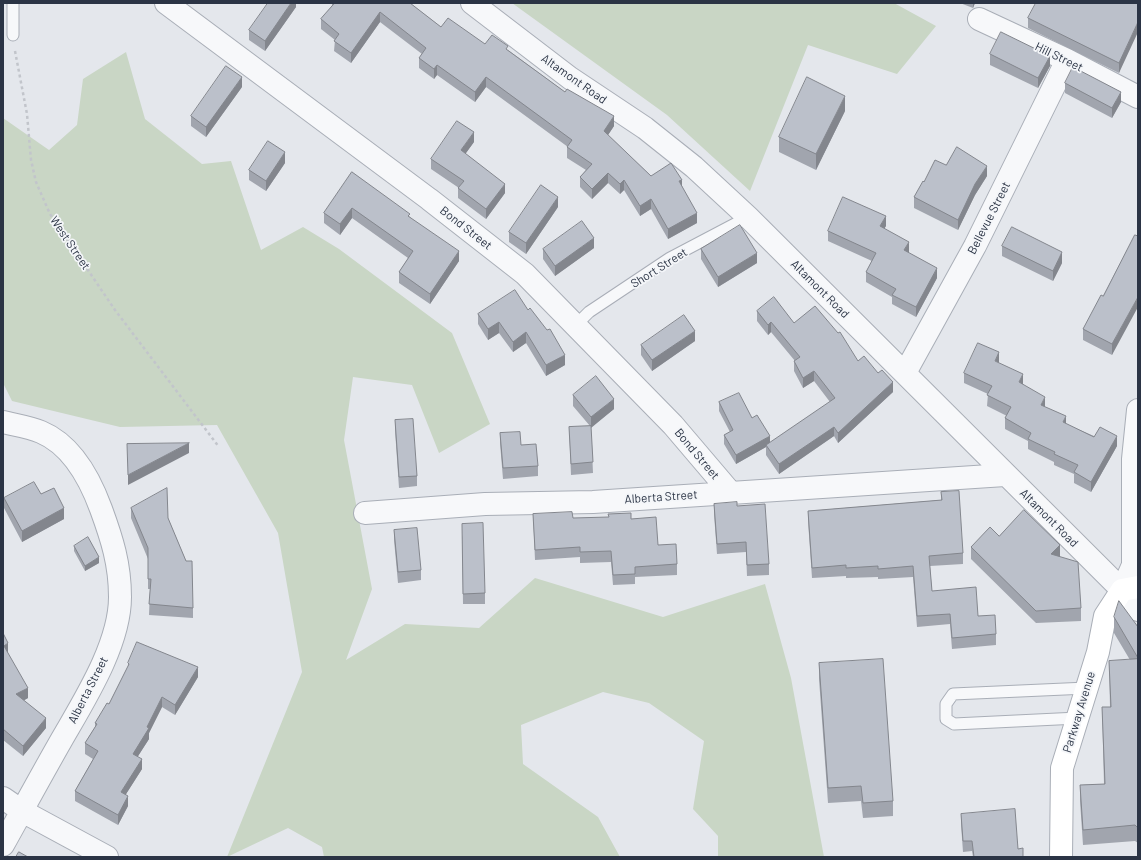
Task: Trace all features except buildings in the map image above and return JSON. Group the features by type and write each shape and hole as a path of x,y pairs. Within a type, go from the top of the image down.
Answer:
{"street":[{"name":"Bond Street","path":"166,3 429,199 525,274 673,425 730,492"},
{"name":"Altamont Road","path":"472,3 570,78 645,128 694,168 748,218 906,373 1005,475 1130,589 1138,610"},
{"name":"Hill Street","path":"979,19 1068,60 1138,98"},
{"name":"Bellevue Street","path":"906,373 976,246 1068,60"},
{"path":"1130,589 1133,565 1135,459 1138,410"},
{"name":"Alberta Street","path":"3,422 41,432 59,442 74,456 94,491 116,552 120,598 116,624 107,652 94,682 3,845"},
{"name":"Alberta Street","path":"365,513 486,504 594,502 1005,475"},
{"name":"Parkway Avenue","path":"1061,857 1062,768 1098,652 1105,616 1130,589"},
{"path":"3,798 22,811 107,857"}],"lane":[{"path":"13,3 13,35"},
{"name":"Short Street","path":"575,326 589,312 670,258 748,218"},
{"path":"1078,718 954,724 946,718 946,704 953,694 1087,688"}],"path":[{"name":"West Street","path":"13,35 27,114 36,182 50,214 115,310 218,447"}],"green space":[{"path":"512,3 894,3 936,26 897,74 808,45 750,191 667,115"},
{"path":"126,52 145,119 202,164 231,161 261,250 303,227 339,249 452,333 490,424 439,453 412,385 353,377 344,440 372,589 346,660 405,624 479,628 535,578 663,617 765,584 791,678 824,857 718,857 718,836 693,809 704,741 649,703 603,692 521,725 523,764 598,817 620,857 324,857 322,847 288,828 227,857 302,672 278,533 217,425 120,427 12,401 3,383 3,118 49,150 77,125 83,79"}]}
